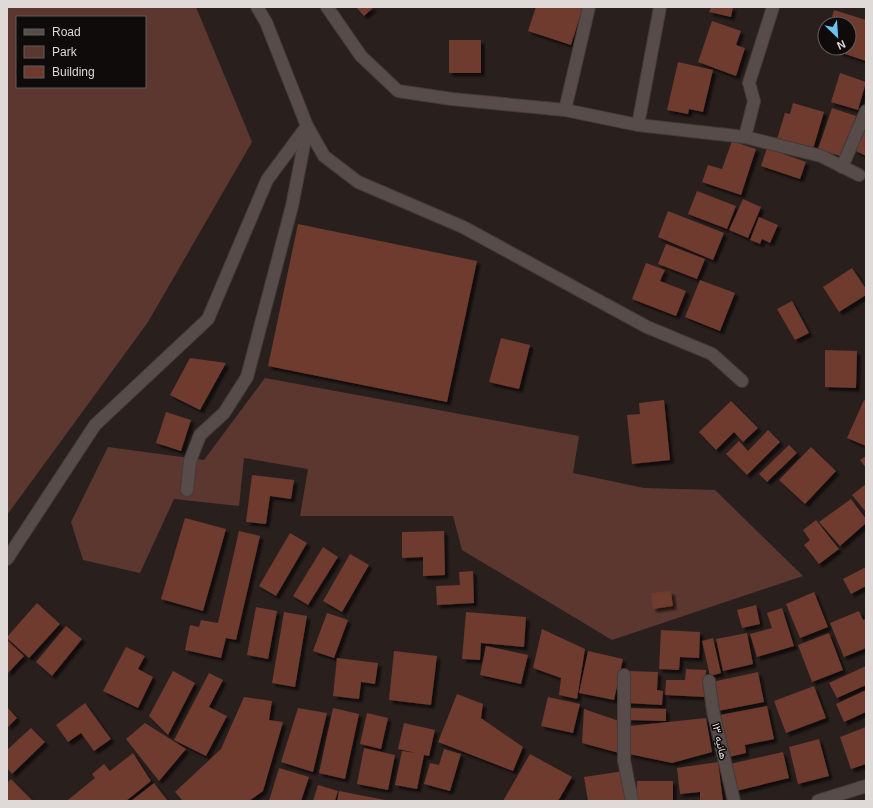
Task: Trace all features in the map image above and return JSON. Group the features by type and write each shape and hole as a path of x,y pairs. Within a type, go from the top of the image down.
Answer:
{"street":[{"path":"257,7 266,22 307,126 324,156 358,182 463,227 647,327 712,354 742,381"},
{"path":"327,7 361,56 398,91 452,99 565,110 638,125 745,137 821,156 859,175"},
{"path":"565,110 589,7"},
{"path":"638,125 660,7"},
{"path":"745,137 754,101 749,83 773,7"},
{"path":"842,167 866,111"},
{"path":"187,490 190,461 200,435 224,412 247,377 292,206 307,126"},
{"path":"7,559 95,425 208,319 267,180 307,126"},
{"path":"624,675 624,760 632,801"},
{"name":"هانیه ۱۳","path":"709,681 713,711 734,801"},
{"path":"818,801 866,786"}],"green space":[{"path":"7,7 196,7 252,142 148,322 7,515"},
{"path":"265,378 579,436 573,473 644,488 715,490 803,576 612,640 462,550 453,516 300,516 308,469 244,458 239,506 174,499 140,573 83,560 71,522 108,447 204,460"}],"building":[{"path":"356,7 374,7 364,16"},
{"path":"536,7 583,7 571,45 528,31"},
{"path":"711,7 733,7 731,17 709,12"},
{"path":"834,10 853,16 832,16"},
{"path":"857,17 866,20 866,61 851,56 857,56"},
{"path":"712,21 741,31 736,45 745,48 736,76 698,62"},
{"path":"449,40 481,40 481,73 449,73"},
{"path":"678,62 713,70 703,112 689,109 688,114 667,110"},
{"path":"840,73 866,82 858,110 831,102"},
{"path":"793,103 824,112 813,149 777,139 785,113 790,114"},
{"path":"832,108 856,116 843,157 818,149"},
{"path":"866,124 866,156 854,150"},
{"path":"732,141 756,149 741,195 702,182 708,165 722,169"},
{"path":"767,148 806,162 800,179 761,166"},
{"path":"697,191 736,206 727,229 688,214"},
{"path":"743,199 761,207 748,238 729,230"},
{"path":"668,211 724,233 713,260 658,237"},
{"path":"759,217 778,225 770,243 762,239 760,244 750,240"},
{"path":"298,224 477,261 447,402 268,366"},
{"path":"666,244 705,259 697,279 658,264"},
{"path":"646,263 665,270 660,281 686,291 676,316 632,299"},
{"path":"852,268 866,289 866,295 839,312 823,287"},
{"path":"700,280 735,293 720,331 685,317"},
{"path":"792,301 809,333 795,340 777,309"},
{"path":"501,338 530,345 519,389 489,382"},
{"path":"825,350 857,351 856,388 825,387"},
{"path":"190,358 226,363 200,410 170,395"},
{"path":"664,400 670,460 632,464 627,415 640,414 639,403"},
{"path":"864,400 866,401 866,446 847,438"},
{"path":"731,401 758,428 743,442 734,432 716,450 699,432"},
{"path":"166,412 191,420 181,451 156,443"},
{"path":"768,430 780,442 747,475 726,454 739,441 748,451"},
{"path":"789,445 797,453 767,482 759,474"},
{"path":"811,447 836,471 805,504 779,480"},
{"path":"866,456 866,468 860,460"},
{"path":"252,475 294,480 291,499 270,496 266,524 246,522"},
{"path":"866,484 866,512 852,495"},
{"path":"851,499 866,519 866,523 840,546 819,522"},
{"path":"185,518 226,529 203,611 161,599"},
{"path":"816,520 839,549 819,564 804,545 810,540 803,530"},
{"path":"239,531 260,536 236,640 226,638 221,658 185,650 190,625 199,627 201,620 218,623"},
{"path":"444,531 445,575 423,576 423,557 402,558 402,532"},
{"path":"290,533 307,543 276,596 259,586"},
{"path":"323,547 338,557 308,605 293,596"},
{"path":"350,554 369,565 342,612 323,601"},
{"path":"866,567 866,586 851,594 843,579"},
{"path":"473,571 474,603 437,605 436,586 460,585 459,572"},
{"path":"671,591 673,606 653,609 651,593"},
{"path":"814,592 828,627 800,638 786,604"},
{"path":"37,603 60,624 29,658 7,637"},
{"path":"756,605 760,624 742,628 737,610"},
{"path":"256,607 277,611 268,659 247,655"},
{"path":"782,608 794,646 757,657 750,634 772,628 767,613"},
{"path":"859,611 863,620 866,619 866,648 844,657 830,623"},
{"path":"284,612 307,616 295,687 272,683"},
{"path":"466,612 526,617 524,647 481,643 480,660 462,659"},
{"path":"327,613 348,620 334,658 313,651"},
{"path":"66,626 82,639 52,676 36,662"},
{"path":"542,629 585,649 577,699 559,695 561,678 533,668"},
{"path":"661,630 700,632 699,658 680,657 679,670 659,669"},
{"path":"747,633 753,664 723,671 716,639"},
{"path":"829,633 843,670 812,682 798,645"},
{"path":"713,638 721,673 710,676 702,641"},
{"path":"7,640 24,656 7,674"},
{"path":"486,646 528,655 521,684 480,675"},
{"path":"126,647 145,656 138,669 153,677 138,708 103,691"},
{"path":"394,651 437,656 431,705 389,700"},
{"path":"588,651 623,659 614,700 579,693"},
{"path":"337,658 378,663 375,684 361,682 359,699 333,696"},
{"path":"866,666 866,685 837,698 829,683"},
{"path":"686,669 706,670 705,697 665,695 666,680 685,680"},
{"path":"173,671 195,683 168,735 149,716"},
{"path":"628,671 658,672 657,690 663,691 662,705 626,703"},
{"path":"758,672 764,702 718,711 712,682"},
{"path":"209,673 223,680 209,707 227,716 206,756 174,740"},
{"path":"814,686 826,718 786,733 774,701"},
{"path":"866,690 866,712 844,722 836,704"},
{"path":"457,694 483,704 481,718 523,747 513,771 438,742"},
{"path":"244,697 272,701 269,720 283,722 263,791 249,801 183,801 175,792 221,749"},
{"path":"548,697 580,704 573,733 541,726"},
{"path":"85,703 111,739 94,751 81,733 68,742 56,725"},
{"path":"767,706 774,739 745,745 746,753 729,757 720,715"},
{"path":"7,707 17,718 7,728"},
{"path":"298,708 327,713 313,772 281,762"},
{"path":"333,708 359,714 345,779 319,773"},
{"path":"629,708 666,709 666,721 628,720"},
{"path":"584,709 619,721 619,753 582,743"},
{"path":"367,713 388,718 381,749 360,744"},
{"path":"706,718 712,752 672,763 629,754 630,726"},
{"path":"145,723 186,749 159,781 126,739"},
{"path":"404,723 435,730 429,756 424,755 417,789 395,785 402,751 416,753 398,749"},
{"path":"866,727 866,764 851,769 840,737"},
{"path":"31,728 45,742 12,774 7,768 7,750"},
{"path":"819,739 829,776 798,784 789,747"},
{"path":"364,748 395,755 388,790 357,784"},
{"path":"444,749 461,754 450,791 424,784 430,763 439,765"},
{"path":"783,752 789,778 736,791 730,764"},
{"path":"133,753 151,781 126,801 68,800 95,778 92,774 104,764 110,771"},
{"path":"530,754 572,777 558,801 503,801"},
{"path":"718,762 723,801 700,801 700,792 680,794 677,768"},
{"path":"279,768 309,777 301,801 269,801"},
{"path":"624,771 628,801 588,801 584,777"},
{"path":"11,779 33,801 7,801 7,783"},
{"path":"637,781 673,781 673,801 636,801"},
{"path":"154,783 168,801 131,801"},
{"path":"318,785 338,791 335,801 313,801"},
{"path":"339,791 385,800 385,801 337,801"}]}
